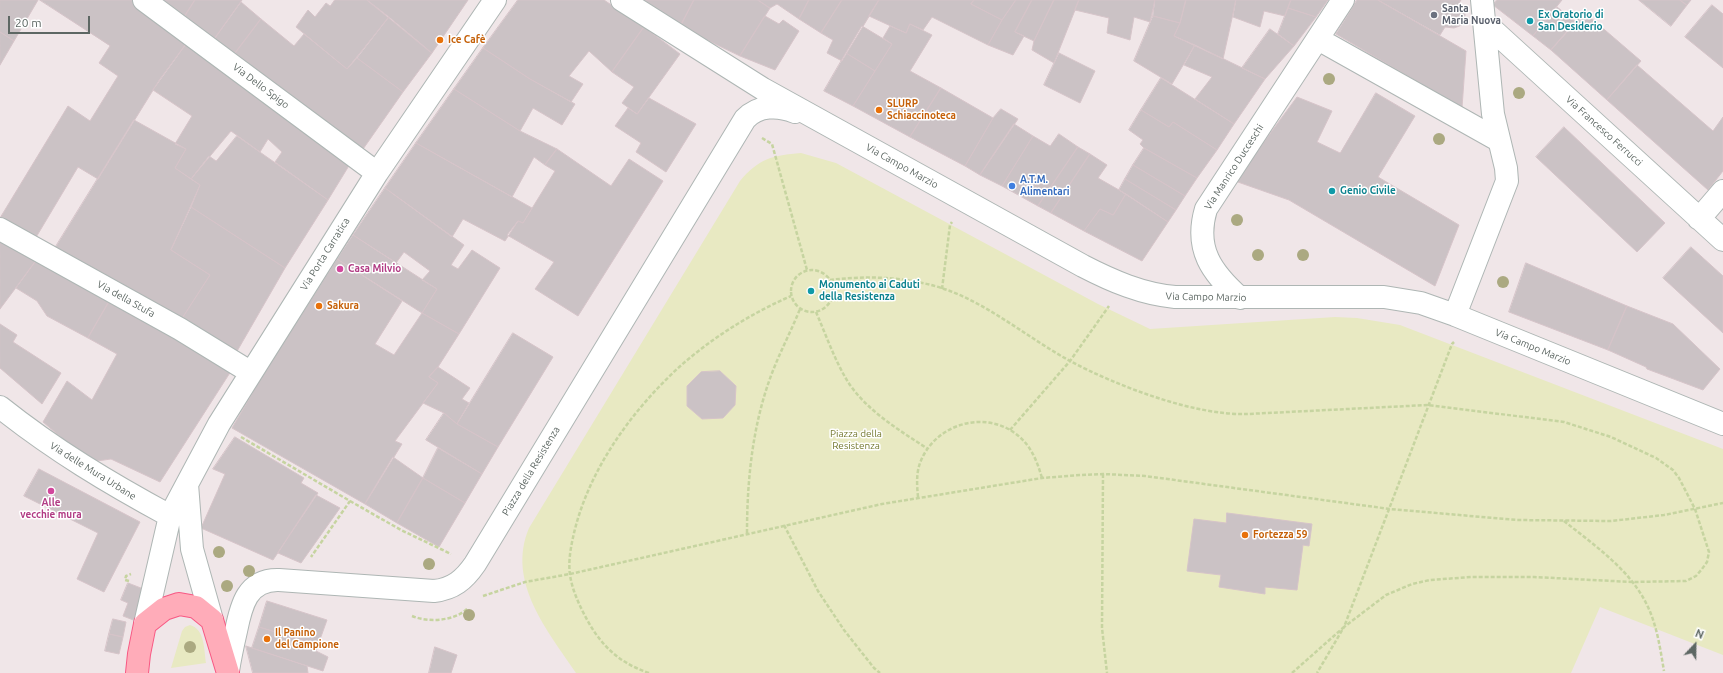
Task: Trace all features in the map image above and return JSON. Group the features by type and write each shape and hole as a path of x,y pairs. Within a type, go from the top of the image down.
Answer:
{"main road":[{"path":"137,673 145,624 164,609 179,604 196,607 212,620 228,672"}],"street":[{"name":"Via Dello Spigo","path":"144,0 377,173"},
{"name":"Via Porta Carratica","path":"145,624 170,516 219,424 250,372 377,173 495,0"},
{"name":"Via Campo Marzio","path":"622,0 740,75 1083,266 1132,288 1160,296 1175,297 1384,297 1421,303 1455,315 1723,424"},
{"name":"Via Manrico Ducceschi","path":"1240,298 1222,282 1209,263 1203,236 1203,217 1210,200 1343,0"},
{"path":"1455,315 1507,181 1506,168 1498,140 1493,114 1482,0"},
{"name":"Via Francesco Ferrucci","path":"1484,22 1723,240"},
{"path":"1318,39 1498,140"},
{"name":"Piazza della Resistenza","path":"228,672 240,611 244,600 257,585 264,582 278,580 434,591 451,586 465,578 475,564 741,125 749,115 756,111 770,107 787,108 829,125"},
{"path":"1699,219 1723,191"},
{"name":"Via della Stufa","path":"0,229 180,329 250,372"},
{"name":"Via delle Mura Urbane","path":"0,407 70,459 120,489 170,516"},
{"path":"187,484 192,549 212,620"}],"path":[{"path":"741,125 772,144 807,270"},
{"path":"942,289 950,225 964,200"},
{"path":"807,270 820,271 830,280 833,290 831,300 825,308 816,312 800,309 791,296 791,286 794,280 801,273 807,270"},
{"path":"830,280 846,278 876,278 921,283 942,289 976,304 1070,360 1118,383 1147,394 1214,413 1240,415 1428,405 1564,422 1611,436 1656,458 1673,470 1679,478 1695,509 1709,552 1707,562 1696,576 1686,580 1632,582 1534,577 1471,577 1430,580 1412,584 1386,595 1344,627 1292,673"},
{"path":"1010,430 1070,360 1106,308 1132,288"},
{"path":"649,673 621,660 611,653 589,623 578,602 570,574 569,556 578,515 586,494 614,445 633,417 673,373 699,352 748,317 791,296"},
{"path":"747,533 749,478 761,407 774,368 800,309"},
{"path":"816,312 843,373 857,394 882,417 928,448"},
{"path":"1317,673 1344,627 1452,344"},
{"path":"918,497 918,471 928,448 944,432 965,423 988,422 1010,430 1025,443 1032,453 1042,478"},
{"path":"219,424 401,530 456,556"},
{"path":"525,582 570,574 747,533 918,497 1042,478 1103,474 1145,476 1390,509 1517,520 1611,521 1695,509 1723,503"},
{"path":"1103,474 1101,600 1102,628 1107,673"},
{"path":"309,560 350,501"},
{"path":"1564,521 1612,560 1640,593 1656,629 1664,671"},
{"path":"784,525 818,591 844,630 874,668 880,673"}],"green space":[{"name":"Piazza della Resistenza","path":"801,153 836,163 1098,304 1150,329 1335,317 1357,318 1400,325 1723,449 1723,655 1600,607 1571,673 576,673 543,623 533,605 526,587 523,568 523,548 529,528 740,181 760,163 782,155"},
{"path":"190,625 195,627 201,635 206,663 171,668 182,631 185,627"}],"building":[{"path":"0,0 38,0 14,41 0,32"},
{"path":"40,0 135,0 189,40 160,79 98,179 78,167 35,239 0,218 68,106 90,121 118,76 99,63 110,46"},
{"path":"157,0 195,0 183,19"},
{"path":"195,0 242,0 213,41 183,19"},
{"path":"335,0 367,0 389,17 347,69 296,27 308,10 315,17 326,3 330,6"},
{"path":"367,0 468,0 432,53"},
{"path":"518,0 604,0 644,27 612,72 589,51 569,76 583,84 571,102 530,79 483,48"},
{"path":"639,0 694,0 680,27"},
{"path":"694,0 758,0 770,8 740,56 680,27"},
{"path":"758,0 809,0 799,19 777,4 770,8"},
{"path":"809,0 842,0 821,33 799,19"},
{"path":"842,0 879,0 842,61 827,53 833,40 821,33"},
{"path":"879,0 974,0 971,4 1002,20 988,45 932,17 923,30 910,24 906,33 869,16"},
{"path":"974,0 1016,0 1002,20 971,4"},
{"path":"1016,0 1032,0 1015,32 1024,36 1013,55 988,45 1002,20"},
{"path":"1032,0 1054,0 1034,41 1015,32"},
{"path":"1054,0 1079,0 1054,63 1032,50 1034,41"},
{"path":"1079,0 1155,0 1150,22 1134,17 1130,40 1107,33 1109,18 1075,10"},
{"path":"1155,0 1186,0 1180,23 1153,16"},
{"path":"1186,0 1236,0 1223,59 1174,36 1180,23"},
{"path":"1236,0 1291,0 1285,16 1264,11 1260,27 1233,17"},
{"path":"1291,0 1328,0 1316,17 1288,8"},
{"path":"1357,0 1378,0 1466,51 1462,108 1336,34"},
{"name":"Santa Maria Nuova","path":"1378,0 1461,0 1459,3 1465,10 1465,20 1462,25 1454,28 1445,27 1440,35"},
{"name":"Ex Oratorio di San Desiderio","path":"1497,0 1562,0 1533,36 1493,5"},
{"path":"1639,0 1680,0 1687,5 1671,26"},
{"path":"1680,0 1691,0 1687,5"},
{"path":"241,2 261,19 233,56 213,41"},
{"path":"1712,5 1723,14 1723,68 1685,37"},
{"path":"1557,7 1576,22 1551,50 1533,36"},
{"path":"1288,8 1316,17 1294,46 1278,34"},
{"path":"1584,12 1641,61 1607,100 1551,50"},
{"path":"765,16 779,24 783,20 799,31 775,70 740,56"},
{"path":"1153,16 1180,23 1174,36 1195,45 1172,84 1134,61"},
{"path":"389,17 432,53 403,92 357,58"},
{"path":"261,19 294,46 304,34 347,69 357,58 403,92 361,152 233,56"},
{"path":"910,24 932,35 910,71 941,88 910,137 853,106 892,44 883,38 890,26 906,33"},
{"path":"862,26 892,44 875,71 846,53"},
{"path":"644,27 680,54 637,114 622,103 634,87 612,72"},
{"path":"1270,29 1294,46 1265,79 1242,68"},
{"path":"0,32 14,41 0,65"},
{"path":"189,40 350,164 328,200 275,162 282,152 268,139 260,152 231,131 191,179 175,168 186,149 175,144 192,116 153,90"},
{"path":"1195,45 1265,79 1234,124 1195,99 1212,77 1184,65"},
{"path":"483,48 530,79 575,104 562,125 533,108 520,131 454,89"},
{"path":"846,53 875,71 853,106 824,91"},
{"path":"1059,53 1095,71 1080,103 1044,85"},
{"path":"1637,65 1713,131 1723,117 1723,171 1708,190 1607,100"},
{"path":"1161,78 1234,124 1217,150 1173,122 1169,127 1141,110"},
{"path":"941,88 993,118 965,166 910,137"},
{"path":"454,89 520,131 557,149 545,165 534,157 512,197 416,143"},
{"name":"Genio Civile","path":"1376,93 1415,116 1378,177 1459,225 1435,286 1289,200 1235,181 1297,97 1332,111 1317,142 1340,153"},
{"path":"649,98 696,124 666,172 636,152 641,143 615,126 628,108 637,114"},
{"path":"1001,109 1018,119 980,175 965,166 993,118"},
{"path":"1141,110 1169,127 1173,122 1217,150 1197,178 1144,148 1140,144 1143,140 1129,130"},
{"path":"134,120 186,149 175,168 200,185 171,250 210,275 181,320 55,248"},
{"path":"1014,124 1033,136 1002,186 980,175"},
{"path":"1564,127 1665,223 1637,252 1536,157"},
{"path":"1059,134 1078,147 1038,206 1002,186 1033,136 1050,146"},
{"path":"237,136 328,200 285,268 191,207 200,185 191,179 209,156 216,161"},
{"path":"416,143 532,208 523,223 518,221 505,241 463,219 452,237 385,188"},
{"path":"1078,147 1090,154 1051,213 1038,206"},
{"path":"1144,148 1197,178 1185,196 1133,165"},
{"path":"557,149 611,186 629,159 663,181 578,316 535,289 554,262 507,235 518,221 523,223 555,171 545,165"},
{"path":"1090,154 1107,165 1098,178 1126,194 1113,215 1100,209 1084,231 1051,213"},
{"path":"1133,165 1185,196 1176,210 1125,179"},
{"path":"1125,179 1176,210 1168,222 1119,190"},
{"path":"385,188 464,245 451,265 458,269 472,250 500,268 459,334 422,313 437,289 422,280 430,271 404,252 396,263 353,235"},
{"path":"1126,194 1168,222 1142,261 1084,231 1100,209 1113,215"},
{"path":"191,207 285,268 236,353 181,320 210,275 171,250"},
{"path":"353,235 437,289 422,313 337,259"},
{"path":"0,237 38,258 0,309"},
{"path":"1691,247 1723,276 1723,333 1663,278"},
{"path":"38,258 110,300 88,338 47,316 37,301 16,288"},
{"path":"337,259 402,301 375,344 394,355 422,313 459,334 438,367 429,377 438,383 395,441 402,444 365,504 232,428 260,380"},
{"path":"1526,263 1627,306 1608,350 1509,312"},
{"path":"110,300 233,368 160,482 111,459 90,462 43,422 67,381 92,400 117,354 88,338"},
{"path":"1627,306 1673,324 1720,369 1703,390 1647,369 1646,367 1608,350"},
{"path":"0,324 17,335 13,342 61,373 42,404 0,368"},
{"path":"513,333 553,357 498,447 457,424"},
{"path":"438,367 470,388 462,399 469,403 457,424 444,413 423,403 438,383 429,377"},
{"path":"720,371 736,386 735,405 723,418 702,419 687,406 687,386 701,372"},
{"path":"444,413 457,424 498,447 482,474 426,440"},
{"path":"235,437 304,478 301,483 318,493 273,560 201,528 225,474 213,469"},
{"path":"438,448 482,474 465,503 423,478"},
{"path":"393,457 423,478 397,523 365,504"},
{"path":"39,469 140,522 104,592 77,579 98,533 24,496"},
{"path":"423,478 465,503 439,547 397,523"},
{"path":"316,495 340,508 301,563 278,553"},
{"path":"1227,513 1312,524 1309,546 1303,545 1297,590 1265,587 1265,594 1219,587 1221,575 1187,571 1194,519 1226,523"},
{"path":"128,583 146,590 136,621 123,616 128,603 121,600"},
{"path":"267,601 327,620 318,645 259,627"},
{"path":"113,619 126,622 123,637 109,634"},
{"path":"259,627 318,645 316,651 328,657 323,671 252,648"},
{"path":"109,634 123,637 119,654 105,651"},
{"path":"246,646 307,666 308,673 253,673"},
{"path":"435,647 457,655 451,673 429,673"}],"place":[{"name":"Santa Maria Nuova","path":"1434,15"},
{"name":"Ex Oratorio di San Desiderio","path":"1530,21"},
{"name":"Ice Cafè","path":"440,40"},
{"name":"SLURP Schiaccinoteca","path":"879,110"},
{"name":"A.T.M. Alimentari","path":"1012,186"},
{"name":"Genio Civile","path":"1332,191"},
{"name":"Casa Milvio","path":"340,269"},
{"name":"Monumento ai Caduti della Resistenza","path":"811,291"},
{"name":"Sakura","path":"319,306"},
{"name":"Alle vecchie mura","path":"51,491"},
{"name":"Fortezza 59","path":"1245,535"},
{"name":"Il Panino del Campione","path":"267,639"}]}
